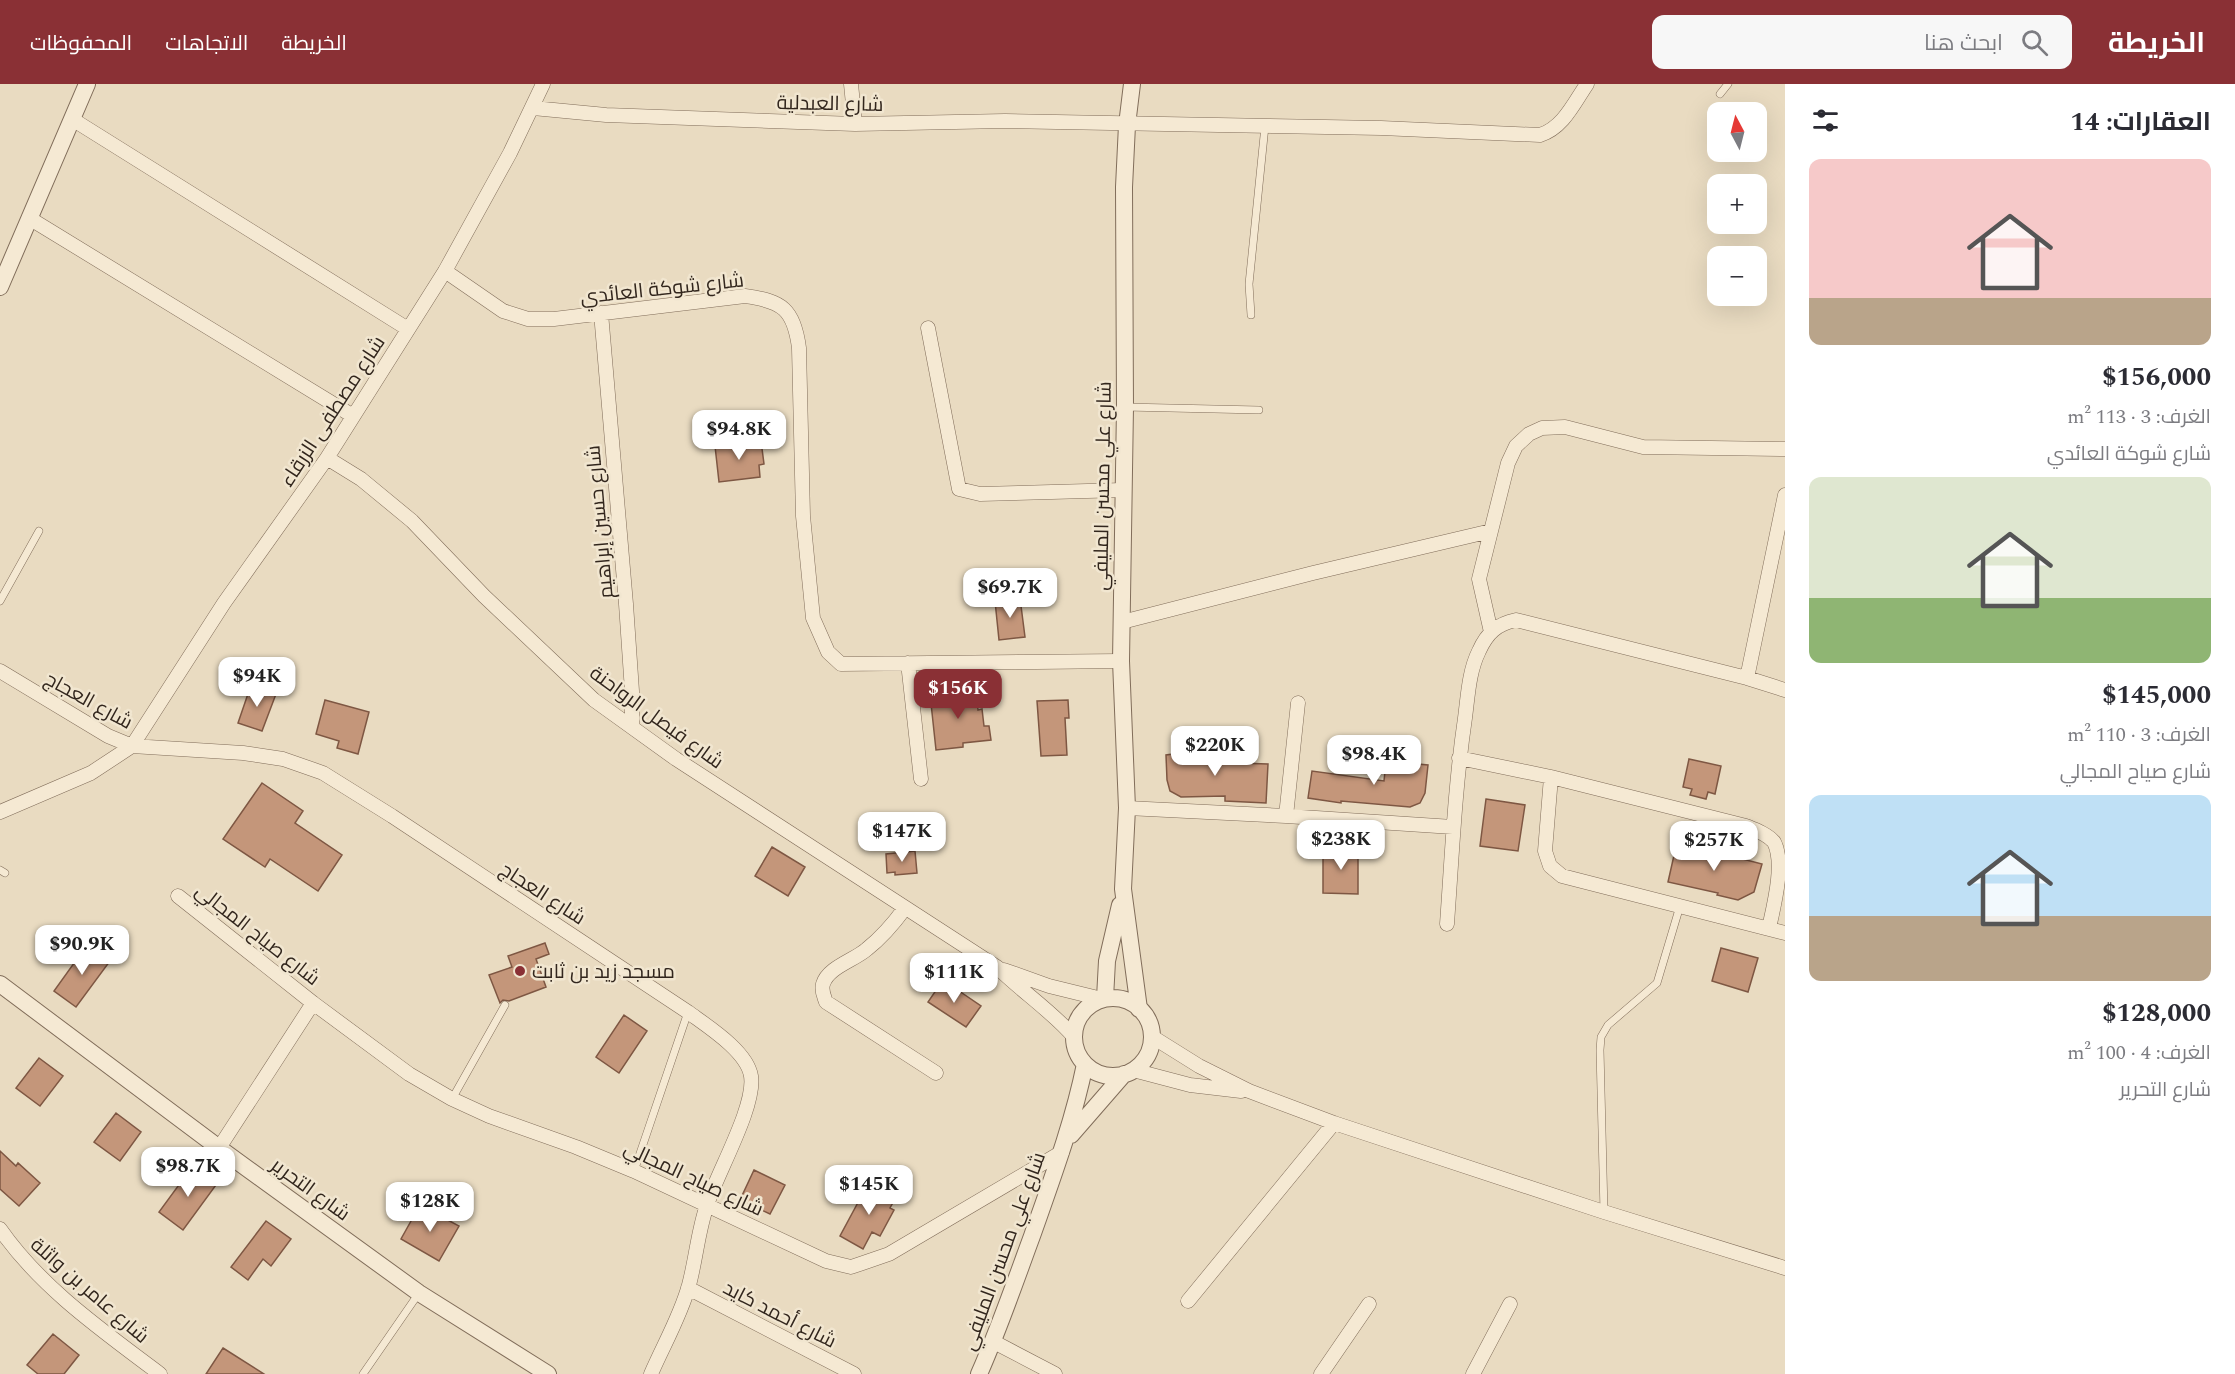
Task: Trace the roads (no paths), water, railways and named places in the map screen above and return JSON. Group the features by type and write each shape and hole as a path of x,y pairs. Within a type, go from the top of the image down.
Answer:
{"street":[{"path":"0,287 87,84"},
{"name":"شارع مصطفى الزرقاء","path":"132,746 224,603 327,458 445,271 543,84"},
{"path":"852,84 855,124"},
{"name":"شارع علي محسن المليفي","path":"1104,999 1107,962 1123,889 1127,808 1122,661 1125,407 1124,187 1127,124 1132,84"},
{"name":"شارع العبدلية","path":"532,108 606,115 855,124 1005,121 1381,128 1540,135 1550,132 1561,123 1587,84"},
{"path":"72,120 408,329"},
{"path":"29,218 353,416"},
{"name":"شارع شوكة العائدي","path":"445,271 503,311 528,319 554,319 745,296 769,300 787,312 796,326 799,348 803,516 813,618 828,652 841,664 1122,661"},
{"name":"شارع حسين إبراهيم","path":"601,313 626,604 632,727"},
{"path":"928,328 958,489 980,494 1124,490"},
{"path":"1491,632 1479,579 1508,463 1516,446 1529,434 1542,428 1565,427 1643,447 1785,449"},
{"name":"شارع فيصل الرواحنة","path":"327,458 361,479 388,500 553,663 594,700 676,759 997,967 1074,1037"},
{"path":"1747,678 1785,495"},
{"path":"1122,622 1313,573 1491,531"},
{"path":"1447,924 1459,758 1472,668 1479,649 1491,632 1501,623 1516,620 1747,678 1785,690"},
{"path":"908,663 921,779"},
{"name":"شارع العجاج","path":"0,671 108,736 132,746 243,753 284,759 323,773 688,1012 742,1057 751,1074 752,1091 707,1205 688,1288 651,1374"},
{"path":"1286,816 1298,703"},
{"path":"0,812 92,773 132,746"},
{"path":"1459,758 1551,777 1746,826 1761,832 1774,843 1780,855 1782,869 1769,928"},
{"path":"1551,777 1545,851 1550,866 1562,876 1785,933"},
{"path":"1127,808 1453,827"},
{"name":"شارع علي محسن المليفي","path":"1123,889 1139,1009"},
{"name":"شارع صياح المجالي","path":"178,896 313,1003 409,1074 452,1099 489,1116 576,1147 634,1171 826,1262 851,1267 889,1254 1063,1147"},
{"path":"905,908 896,921 866,950 828,975 823,984 823,994 826,1002 936,1073"},
{"name":"شارع فيصل الرواحنة","path":"997,967 1049,986 1104,999"},
{"name":"شارع التحرير","path":"0,984 219,1148 419,1293 548,1374"},
{"path":"1128,1072 1147,1055 1151,1036 1146,1016 1124,1000 1104,999 1085,1009 1079,1017 1074,1037 1075,1047 1085,1064 1103,1074 1128,1072 1190,1085 1249,1091"},
{"name":"شارع صياح المجالي","path":"219,1148 313,1003"},
{"path":"1151,1036 1199,1066 1249,1091 1334,1123 1604,1212 1785,1268"},
{"name":"شارع علي محسن المليفي","path":"979,1374 994,1342 1063,1147 1085,1064"},
{"name":"شارع علي محسن المليفي","path":"1063,1147 1128,1072"},
{"path":"1188,1301 1334,1123"},
{"name":"شارع عامر بن واثلة","path":"0,1229 14,1249 38,1275 105,1332 160,1374"},
{"name":"شارع أحمد كايد","path":"688,1288 854,1374"},
{"path":"1321,1374 1368,1304"},
{"path":"1473,1374 1510,1304"},
{"path":"994,1342 1055,1374"}],"lane":[{"path":"1720,94 1728,84"},
{"path":"1251,315 1250,284 1265,126"},
{"path":"1125,407 1259,410"},
{"path":"0,601 39,531"},
{"path":"1604,1212 1601,1037 1608,1025 1657,983 1680,905"},
{"path":"452,1099 505,1005"},
{"path":"634,1171 688,1012"},
{"path":"363,1374 419,1293"}],"place":[{"name":"مسجد زيد بن ثابت","path":"520,971"}]}
